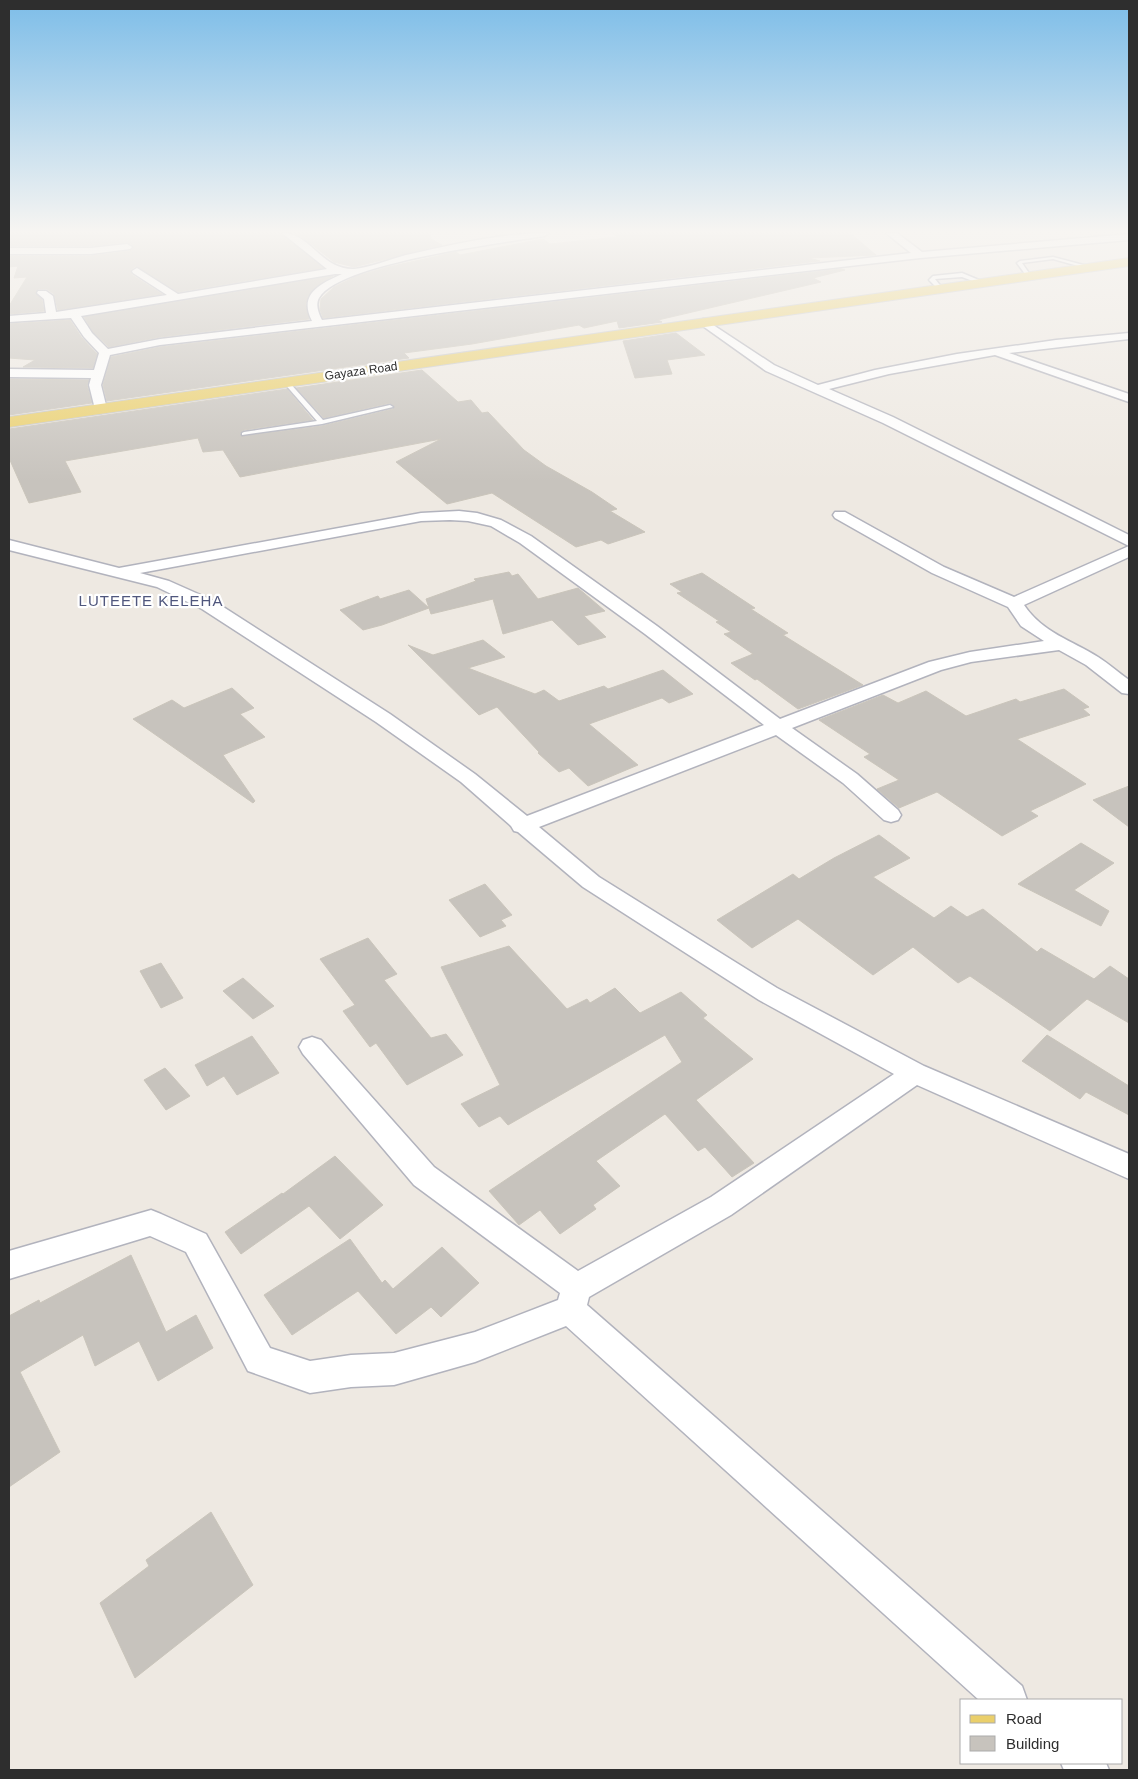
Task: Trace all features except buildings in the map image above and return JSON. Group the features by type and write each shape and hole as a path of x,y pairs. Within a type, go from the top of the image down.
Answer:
{"main road":[{"name":"Gayaza Road","path":"9,422 747,316"}],"street":[{"path":"9,319 30,316"},
{"path":"75,316 88,335 105,354"},
{"path":"314,316 318,324"},
{"path":"105,354 192,338 388,316"},
{"path":"704,322 757,361 906,429 1129,541"},
{"path":"818,389 869,374 994,352 1129,336"},
{"path":"994,352 1129,398"},
{"path":"100,409 95,385 105,354"},
{"path":"9,373 98,374"},
{"path":"119,572 421,517 450,514 497,523 514,533 675,647 777,726 850,779 881,804 891,815"},
{"path":"840,516 946,574 1014,603 1027,622 1092,660 1129,689"},
{"path":"9,544 163,584 208,605 250,630 384,718 468,778 522,826 591,882 768,994 915,1073 1129,1167"},
{"path":"1014,603 1129,550"},
{"path":"522,826 935,666 970,657 1062,644"},
{"path":"312,1047 424,1176 573,1299 1007,1699"},
{"path":"9,1265 151,1223 196,1243 259,1360 310,1377 351,1371 394,1369 475,1347 573,1299 721,1206 915,1073"}],"lane":[{"path":"286,382 322,422"},
{"path":"244,434 322,422 390,407"}],"district":[{"name":"LUTEETE KELEHA","path":"151,601"}]}
